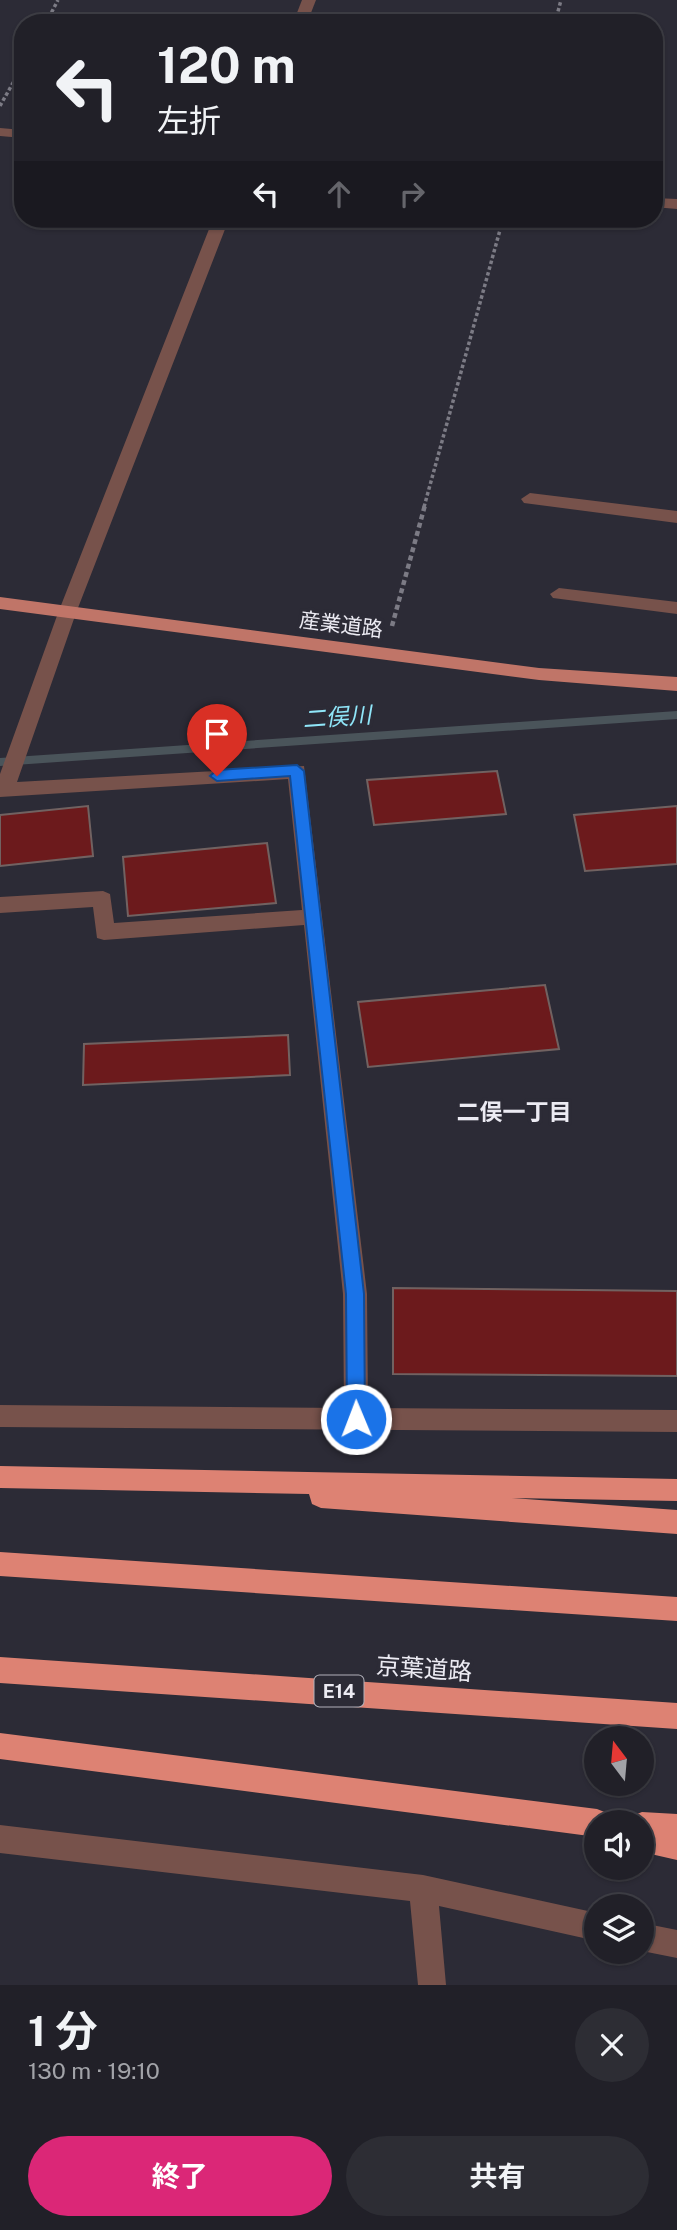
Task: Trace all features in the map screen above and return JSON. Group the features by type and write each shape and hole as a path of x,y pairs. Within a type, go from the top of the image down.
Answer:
{"highway":[{"path":"0,1477 677,1490"},
{"path":"67,1479 677,1522"},
{"path":"0,1563 677,1609"},
{"name":"京葉道路","path":"0,1670 677,1716"},
{"path":"0,1746 584,1824"},
{"path":"654,1827 677,1828"},
{"path":"654,1841 677,1846"}],"main road":[{"name":"産業道路","path":"0,603 539,674 677,684"}],"street":[{"path":"217,228 67,613 2,790 297,771 355,1294 356,1419"},
{"path":"530,499 677,517"},
{"path":"559,594 677,608"},
{"path":"0,905 103,899 104,932 312,917"},
{"path":"0,1416 677,1421"},
{"path":"0,1839 423,1889 584,1924"},
{"path":"423,1889 432,1985"},
{"path":"654,1939 677,1944"}],"path":[{"path":"0,106 14,81"},
{"path":"384,654 501,228"}],"building":[{"path":"497,771 506,814 374,825 367,780"},
{"path":"88,806 93,856 0,866 0,815"},
{"path":"677,806 677,864 585,871 574,815"},
{"path":"267,843 276,903 128,916 123,857"},
{"path":"545,985 559,1049 368,1067 358,1002"},
{"path":"288,1035 290,1075 83,1085 84,1044"},
{"path":"393,1288 677,1291 677,1376 393,1374"}],"waterway":[{"name":"二俣川","path":"0,762 677,715"}],"district":[{"name":"二俣一丁目","path":"514,1112"}],"route":[{"path":"217,776 297,771 321,1007 355,1294 356,1419"}]}
